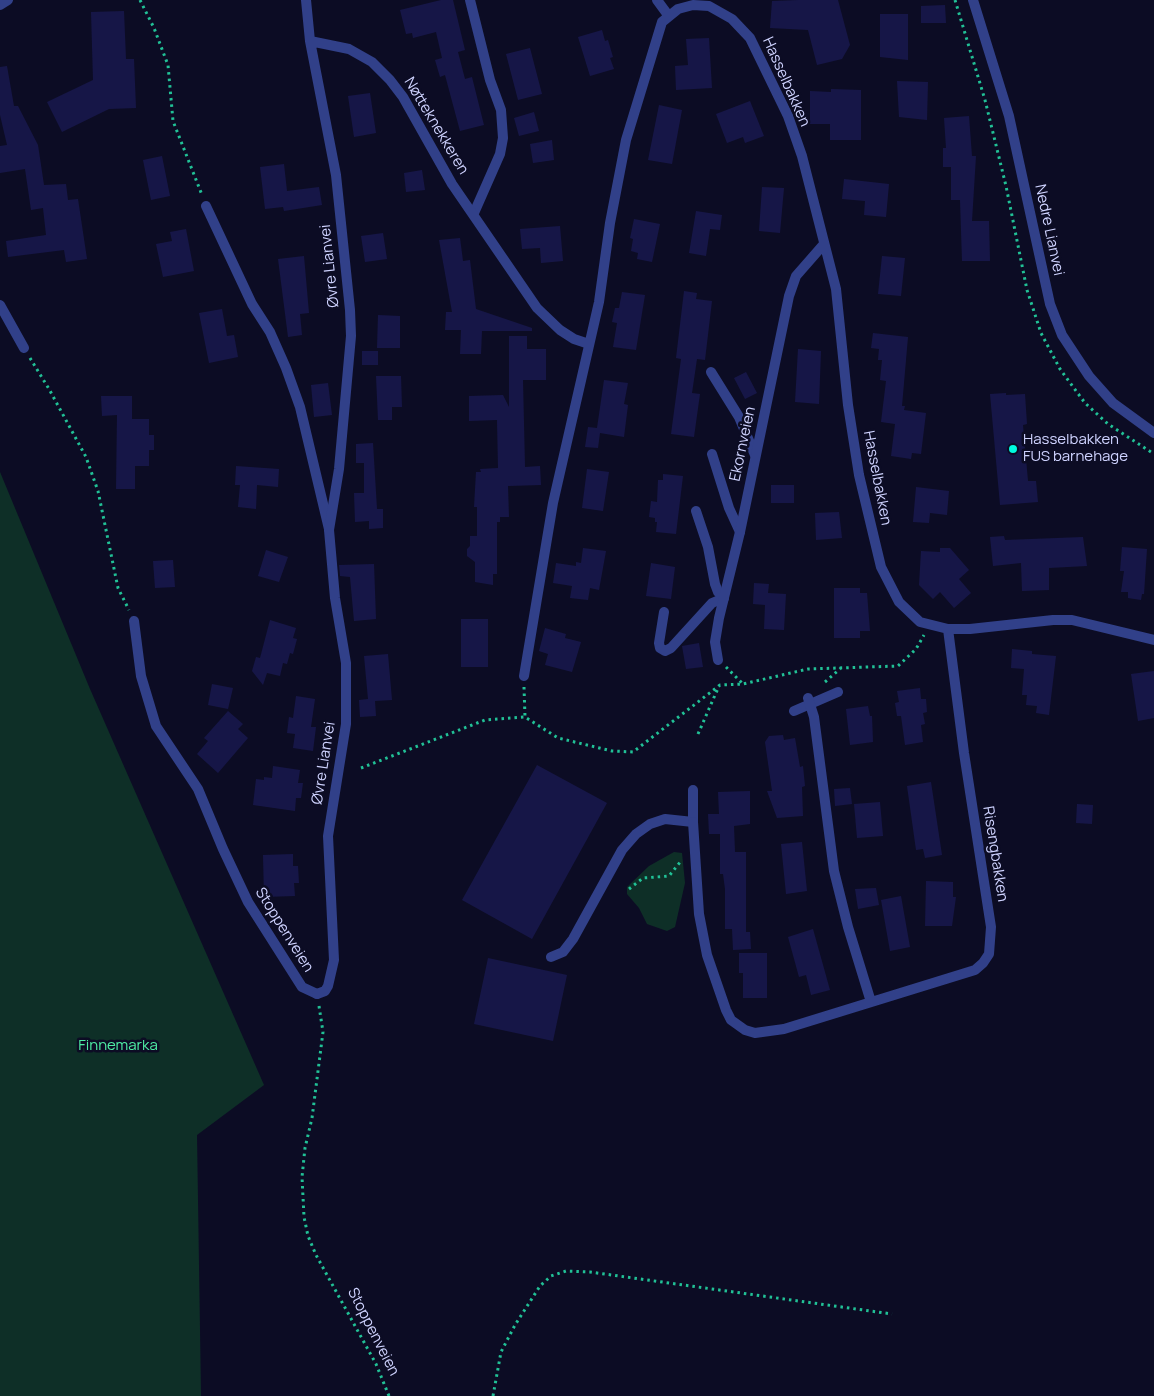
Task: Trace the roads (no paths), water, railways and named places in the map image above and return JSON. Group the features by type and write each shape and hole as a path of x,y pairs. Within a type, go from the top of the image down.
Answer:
{"street":[{"path":"0,5 8,0"},
{"name":"Øvre Lianvei","path":"306,0 310,41 336,174 350,310 351,336 339,469 329,530"},
{"name":"Nøtteknekkeren","path":"470,0 490,80 501,110 503,138 500,154 474,213"},
{"path":"524,676 553,503 599,302 608,232 626,140 658,34 668,15 657,0"},
{"name":"Nedre Lianvei","path":"973,0 1009,116 1050,304 1062,335 1089,376 1112,403 1154,433"},
{"name":"Hasselbakken","path":"668,15 678,9 693,6 709,6 732,19 750,38 793,132 809,180 836,289 854,447 875,544 889,587 899,602 912,616 929,625 948,629 970,629 1053,620 1072,620 1154,640"},
{"name":"Nøtteknekkeren","path":"310,41 349,49 372,62 390,80 403,97 452,184 474,213 537,308 560,330 574,339 589,344"},
{"name":"Øvre Lianvei","path":"206,206 252,304 270,332 286,368 300,407 329,530 335,598 346,663 347,694 342,754 328,836 334,960 328,986 317,994"},
{"name":"Ekornveien","path":"718,660 714,642 740,532 755,455 794,282 796,276 824,244"},
{"path":"0,305 24,348"},
{"path":"711,372 740,416 755,455"},
{"path":"712,454 729,508 740,532"},
{"path":"664,612 659,643 660,648 665,651 671,648 712,603 724,598 718,592 715,584 708,547 696,511"},
{"name":"Stoppenveien","path":"134,621 141,676 156,726 198,789 222,849 248,902 302,987 317,994"},
{"name":"Risengbakken","path":"693,790 694,853 698,914 707,955 720,998 731,1020 738,1026 755,1033 767,1033 975,970 989,954 992,927 963,744 948,629"},
{"path":"794,711 809,701 838,692"},
{"path":"809,701 814,717 834,871 848,927 871,1002"},
{"path":"551,957 563,952 572,939 619,856 636,834 650,824 665,819 693,822"}],"place":[{"name":"Hasselbakken FUS barnehage","path":"1013,449"}],"park label":[{"name":"Finnemarka","path":"118,1046"}]}
